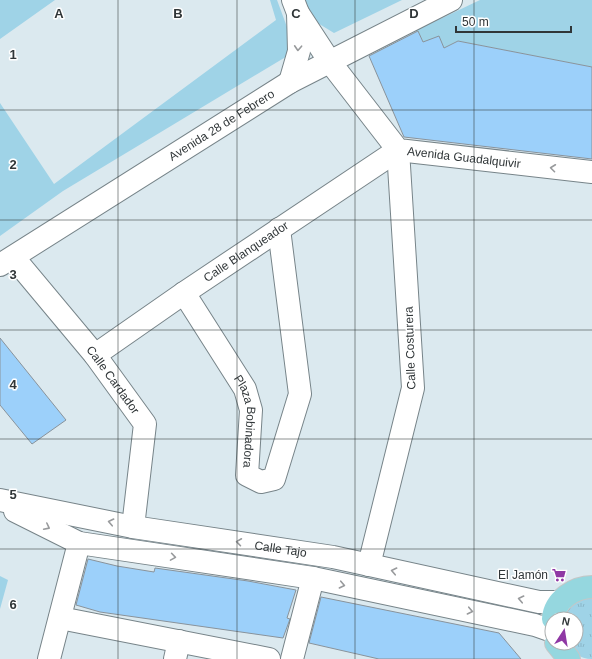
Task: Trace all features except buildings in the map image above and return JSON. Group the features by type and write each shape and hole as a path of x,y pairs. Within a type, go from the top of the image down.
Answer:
{"main road":[{"path":"556,610 571,592 590,582"}],"street":[{"name":"Avenida 28 de Febrero","path":"7,261 290,82 451,0"},
{"name":"Avenida Guadalquivir","path":"295,6 330,62 398,150 592,172"},
{"path":"290,82 298,51 295,6"},
{"name":"Calle Blanqueador","path":"96,355 184,293 398,150"},
{"name":"Calle Costurera","path":"369,565 413,388 398,150"},
{"name":"Plaza Bobinadora","path":"184,293 245,389 251,410 247,476 261,482 274,479 300,394 279,229"},
{"name":"Calle Cardador","path":"7,261 96,355 145,424 133,527"},
{"name":"Calle Tajo","path":"0,500 133,527 251,544 369,565 538,602 556,610"},
{"name":"Calle Tajo","path":"0,503 79,543 313,578 527,623 544,628"},
{"path":"49,659 79,543"},
{"path":"292,659 313,578"},
{"path":"60,618 177,650 269,659"}],"green space":[{"path":"0,0 55,0 0,39"},
{"path":"270,0 277,0 287,27 289,55 63,191 0,236 0,103 54,184 276,20"},
{"path":"298,0 402,0 334,33 316,22"},
{"path":"480,0 592,0 592,67 458,41 444,48 423,42 417,30"},
{"path":"0,576 8,580 0,609"},
{"path":"592,597 592,659 583,658 572,651 584,651 584,611 567,611 577,601"}],"place":[{"name":"El Jamón","path":"559,575"}]}
